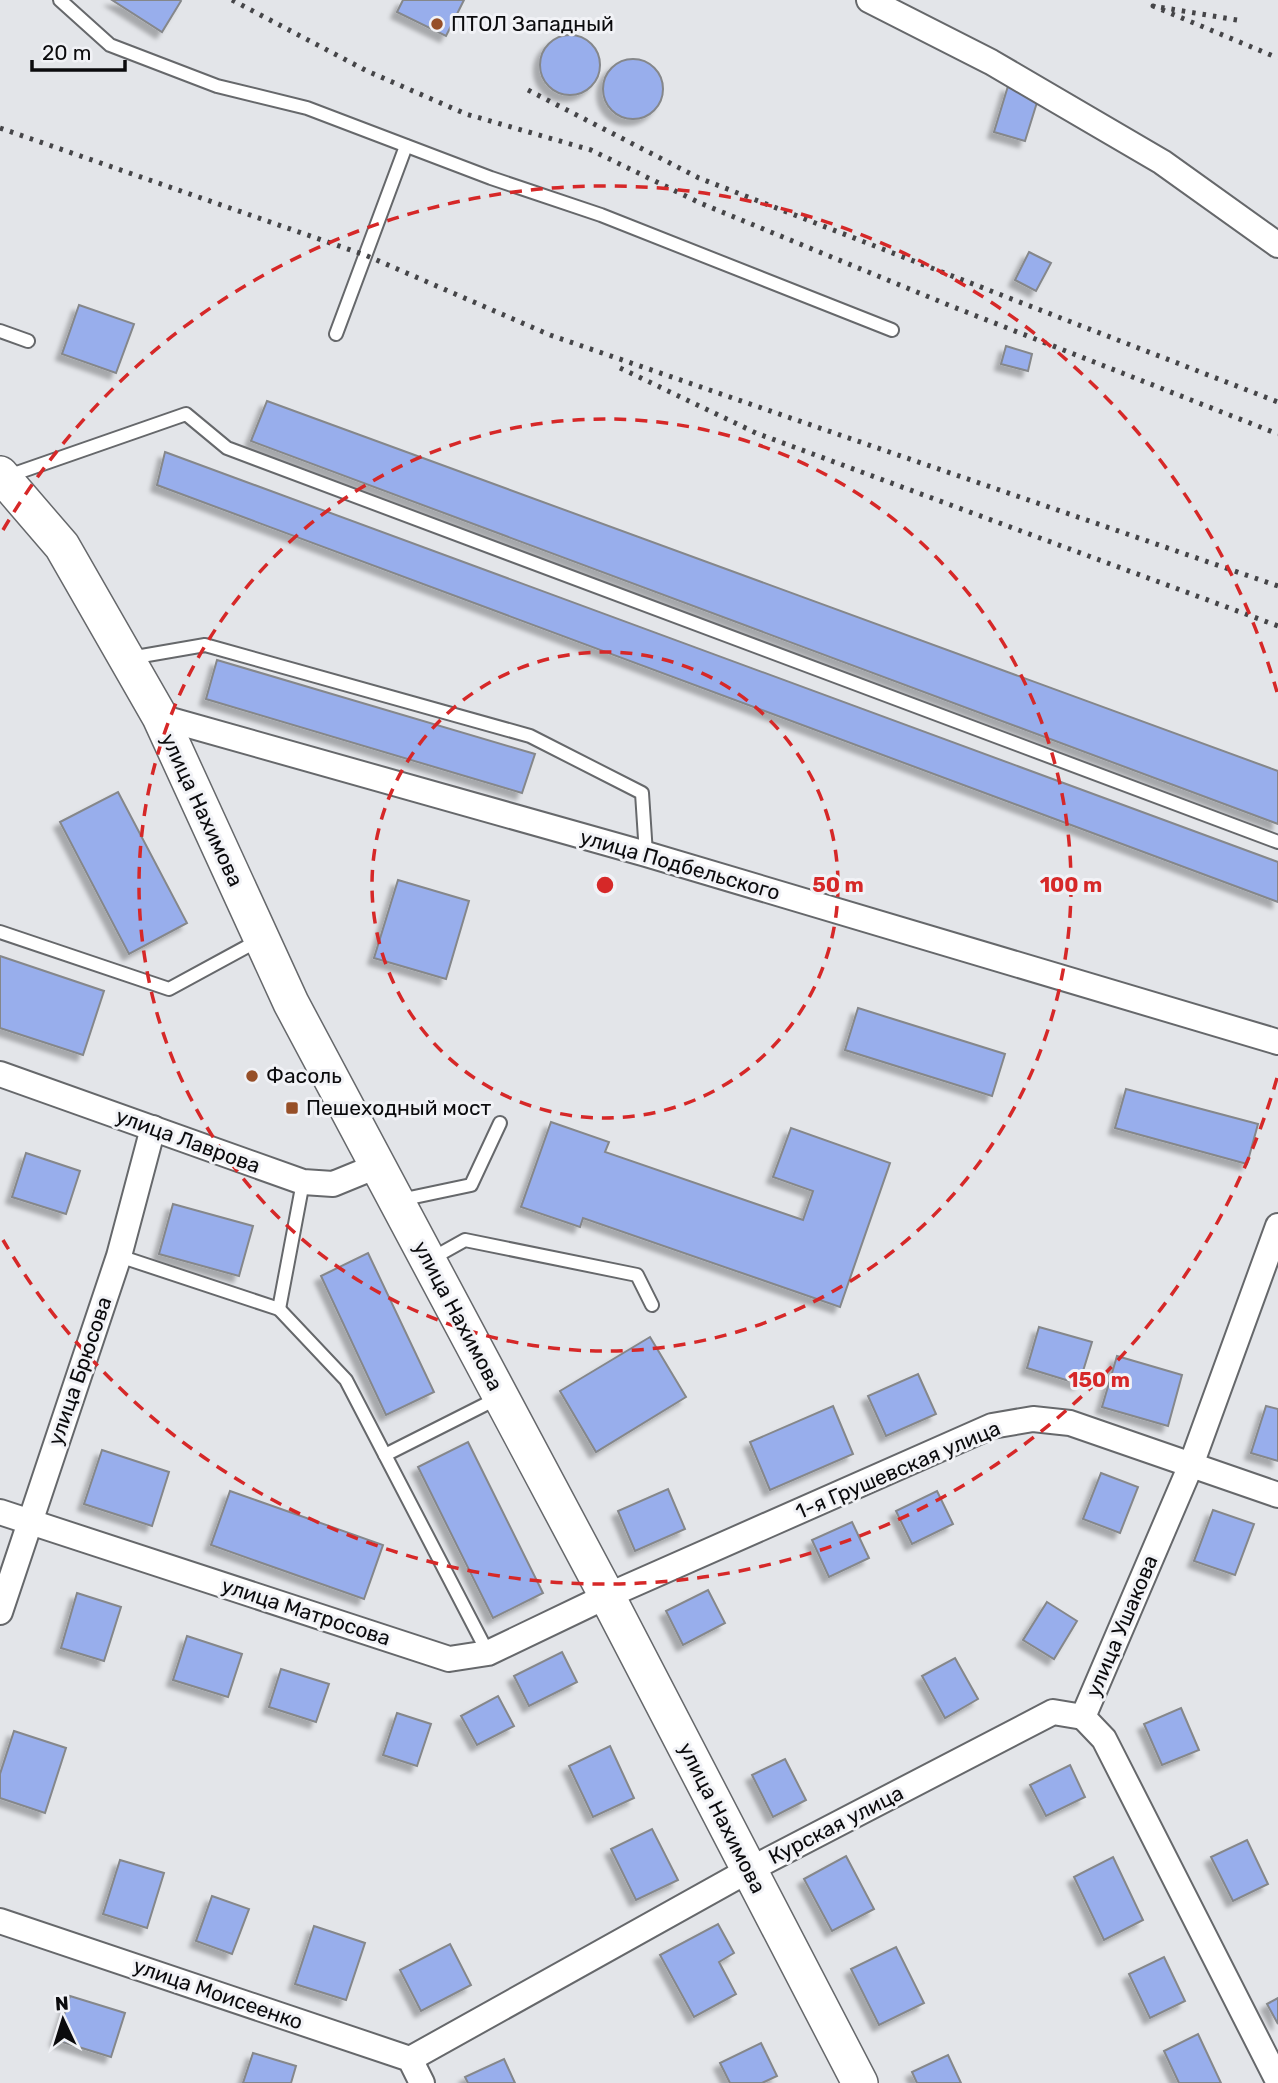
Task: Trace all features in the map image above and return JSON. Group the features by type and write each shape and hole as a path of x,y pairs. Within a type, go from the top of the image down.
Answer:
{"street":[{"path":"869,0 991,62 1151,155 1278,245"},
{"name":"улица Нахимова","path":"2,476 62,546 160,717 291,1003 607,1596 860,2083"},
{"name":"улица Подбельского","path":"160,717 646,854 1278,1042"},
{"name":"улица Лаврова","path":"0,1074 303,1182 333,1184 377,1166"},
{"name":"улица Брюсова","path":"0,1612 119,1256 153,1128"},
{"name":"улица Ушакова","path":"1278,1226 1191,1465 1083,1717 1104,1738 1278,2081"},
{"name":"1-я Грушевская улица","path":"607,1596 992,1426 1033,1419 1070,1423 1278,1495"},
{"name":"улица Матросова","path":"0,1512 449,1660 488,1653 607,1596"},
{"name":"Курская улица","path":"410,2059 749,1870 1053,1712 1083,1717"},
{"name":"улица Моисеенко","path":"0,1921 410,2059"},
{"path":"410,2059 422,2083"}],"lane":[{"path":"60,0 110,45 217,86 307,108 601,215 892,330"},
{"path":"336,334 406,146"},
{"path":"0,331 28,341"},
{"path":"2,476 186,414 227,448 1278,842"},
{"path":"127,659 205,645 530,736 642,793 646,854"},
{"path":"0,932 169,989 262,939"},
{"path":"396,1201 471,1185 500,1123"},
{"path":"279,1309 303,1182"},
{"path":"428,1261 465,1240 637,1275 652,1305"},
{"path":"119,1256 279,1309 346,1380 488,1653"},
{"path":"385,1455 501,1397"}],"building":[{"path":"112,0 180,0 181,1 162,32"},
{"name":"ПТОЛ Западный","path":"403,0 464,0 446,36 397,12"},
{"path":"570,35 591,44 600,65 591,86 570,95 549,86 540,65 549,44"},
{"path":"633,59 654,68 663,89 654,110 633,119 612,110 603,89 612,68"},
{"path":"1008,86 1039,96 1025,141 994,132"},
{"path":"1029,252 1051,263 1036,291 1015,280"},
{"path":"79,305 134,324 116,373 62,354"},
{"path":"1006,346 1032,354 1028,371 1001,364"},
{"path":"267,401 1278,771 1278,824 251,441"},
{"path":"165,452 1278,862 1278,902 157,485"},
{"path":"217,660 535,754 522,793 206,699"},
{"path":"118,792 187,923 129,954 60,822"},
{"path":"398,880 469,901 446,979 374,958"},
{"path":"0,956 104,991 83,1055 0,1028"},
{"path":"858,1008 1005,1054 992,1096 845,1050"},
{"path":"1126,1089 1258,1124 1247,1164 1115,1128"},
{"path":"551,1122 609,1142 605,1152 803,1220 813,1191 773,1177 791,1128 890,1163 840,1307 583,1218 580,1227 521,1207"},
{"path":"26,1153 80,1171 66,1214 12,1197"},
{"path":"173,1204 253,1226 239,1276 159,1254"},
{"path":"368,1253 434,1392 386,1415 321,1276"},
{"path":"1039,1327 1092,1342 1079,1384 1027,1368"},
{"path":"650,1337 686,1397 596,1452 560,1391"},
{"path":"1117,1356 1182,1375 1168,1426 1102,1407"},
{"path":"918,1374 936,1414 886,1436 868,1396"},
{"path":"833,1406 853,1454 770,1490 750,1442"},
{"path":"1266,1406 1278,1409 1278,1461 1251,1453"},
{"path":"468,1442 543,1593 493,1618 418,1467"},
{"path":"102,1450 169,1472 152,1526 84,1504"},
{"path":"1101,1473 1138,1487 1120,1533 1083,1519"},
{"path":"668,1489 685,1529 635,1551 618,1511"},
{"path":"230,1491 383,1545 364,1599 211,1545"},
{"path":"937,1491 953,1524 912,1544 896,1511"},
{"path":"1213,1510 1254,1524 1235,1575 1194,1561"},
{"path":"852,1522 869,1558 829,1577 812,1540"},
{"path":"708,1590 725,1623 683,1645 666,1611"},
{"path":"77,1593 121,1607 104,1661 61,1648"},
{"path":"1047,1602 1077,1621 1054,1659 1023,1640"},
{"path":"187,1636 242,1654 228,1697 173,1680"},
{"path":"562,1652 577,1682 529,1706 514,1676"},
{"path":"955,1658 978,1699 945,1718 922,1676"},
{"path":"281,1669 329,1684 316,1722 269,1707"},
{"path":"498,1696 514,1726 477,1745 461,1716"},
{"path":"1181,1708 1199,1750 1162,1765 1144,1724"},
{"path":"397,1713 431,1724 417,1766 383,1755"},
{"path":"14,1731 66,1748 45,1813 0,1798 0,1774"},
{"path":"610,1746 634,1798 593,1817 569,1766"},
{"path":"785,1759 806,1800 773,1817 752,1775"},
{"path":"1070,1765 1085,1797 1046,1816 1030,1785"},
{"path":"652,1829 678,1880 636,1900 611,1849"},
{"path":"1247,1840 1268,1884 1233,1901 1211,1857"},
{"path":"846,1856 874,1909 832,1931 804,1879"},
{"path":"1113,1857 1143,1920 1104,1940 1074,1877"},
{"path":"120,1860 164,1873 147,1928 103,1914"},
{"path":"212,1896 249,1909 232,1954 196,1941"},
{"path":"718,1924 734,1953 719,1962 736,1994 694,2017 660,1955"},
{"path":"314,1926 365,1943 346,2000 295,1984"},
{"path":"450,1944 471,1985 421,2011 400,1970"},
{"path":"896,1947 924,2003 879,2025 851,1969"},
{"path":"1164,1957 1185,2001 1150,2018 1129,1974"},
{"path":"70,1996 125,2013 111,2057 56,2040"},
{"path":"1278,1998 1278,2024 1267,2004"},
{"path":"1198,2034 1221,2083 1179,2083 1164,2051"},
{"path":"761,2043 777,2076 762,2083 730,2083 720,2063"},
{"path":"253,2053 296,2066 291,2083 243,2083"},
{"path":"948,2055 961,2083 917,2083 912,2072"},
{"path":"504,2059 515,2083 468,2083 465,2077"}],"railway":[{"path":"232,0 367,71 466,114 591,150 700,203 951,306 1278,434"},
{"path":"1237,20 1153,6 1278,58"},
{"path":"528,90 699,178 1278,402"},
{"path":"0,128 365,255 550,335 1278,586"},
{"path":"620,368 756,433 1278,626"}],"place":[{"name":"ПТОЛ Западный","path":"437,24"},
{"name":"Фасоль","path":"252,1076"},
{"name":"Пешеходный мост","path":"292,1108"}]}
